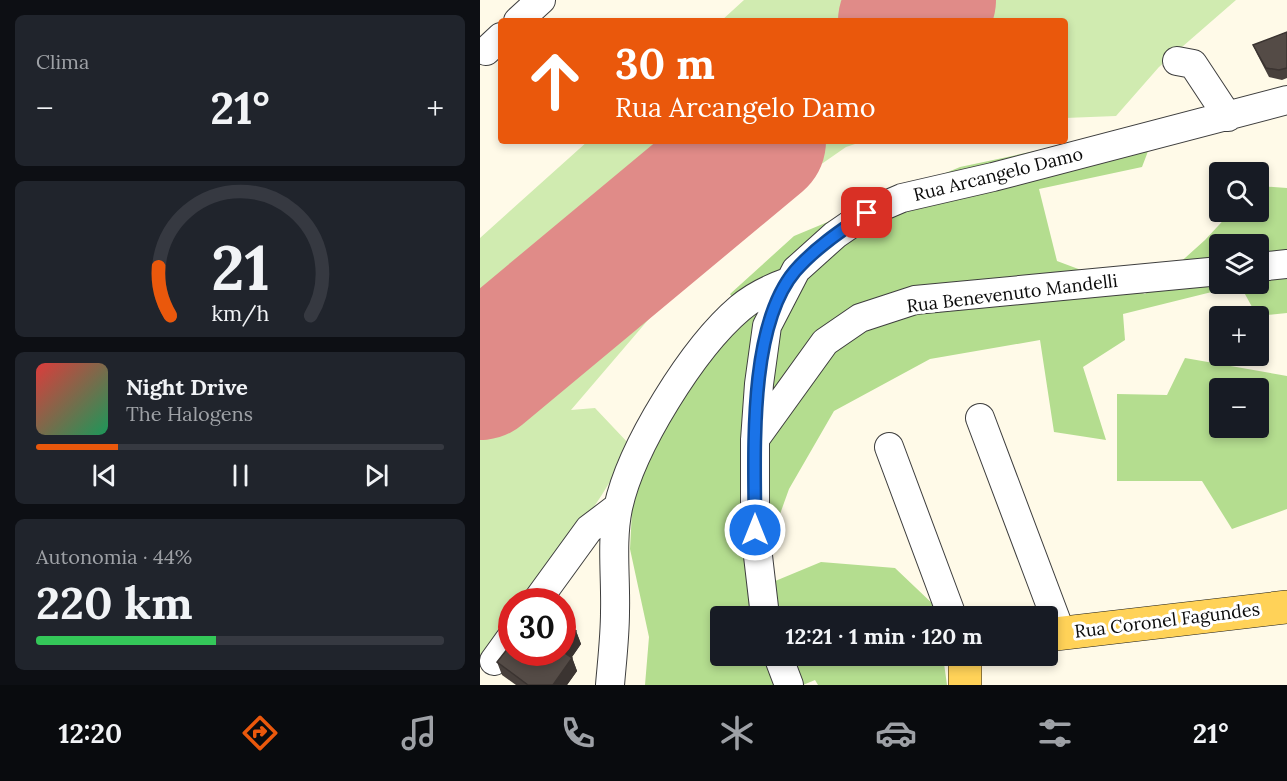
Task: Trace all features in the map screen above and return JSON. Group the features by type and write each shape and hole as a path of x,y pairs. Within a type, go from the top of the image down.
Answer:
{"main road":[{"name":"Rua Coronel Fagundes","path":"1058,634 1287,606"},
{"path":"965,666 965,685"}],"street":[{"path":"521,18 541,0"},
{"path":"1177,61 1193,64 1228,117"},
{"name":"Rua Arcangelo Damo","path":"764,606 755,530 755,440 767,326 796,270 835,235 867,213 902,198 1228,117 1287,100"},
{"path":"1269,266 1287,264"},
{"name":"Rua Benevenuto Mandelli","path":"755,440 825,342 860,318 915,300 1209,272"},
{"path":"610,685 615,612 614,549 618,507 646,432 701,351 740,308 766,290 788,282"},
{"path":"980,417 1044,606"},
{"path":"889,447 948,606"},
{"path":"546,588 589,529 618,507"},
{"path":"494,661 498,655"},
{"path":"782,666 789,685"}],"green space":[{"path":"744,0 870,0 849,18 724,18"},
{"path":"966,0 1236,0 1159,67 1116,116 1068,118 1068,18 945,18"},
{"path":"1158,125 1142,167 1039,189 1057,261 1145,294 1209,236 1209,293 1123,314 1125,340 1083,367 1106,440 1054,432 1040,340 930,359 834,411 789,489 766,553 768,584 821,562 895,568 935,606 710,606 710,666 944,666 947,685 818,685 815,680 803,685 645,685 649,637 630,549 632,510 645,466 685,394 713,354 747,321 730,294 794,236 960,167"},
{"path":"585,144 696,144 480,323 480,238"},
{"path":"794,144 855,144 846,147 810,172 701,263 672,292 571,410 595,408 630,445 607,486 581,525 535,588 498,588 498,634 480,657 480,416"},
{"path":"1269,187 1287,188 1287,313 1269,315 1269,306 1252,306 1245,294 1269,294 1269,234 1211,234 1222,222 1269,222"},
{"path":"1185,358 1209,362 1209,366 1230,366 1287,376 1287,509 1232,529 1202,481 1117,481 1117,394 1167,395"}],"building":[{"path":"1287,32 1287,68 1279,70 1266,68 1253,45"},
{"path":"502,666 566,666 553,685 528,685"}],"runway":[{"path":"908,18 930,0"},
{"path":"480,374 756,144"}],"route":[{"path":"755,530 755,440 759,384 767,326 796,270 835,235 867,213"}]}
